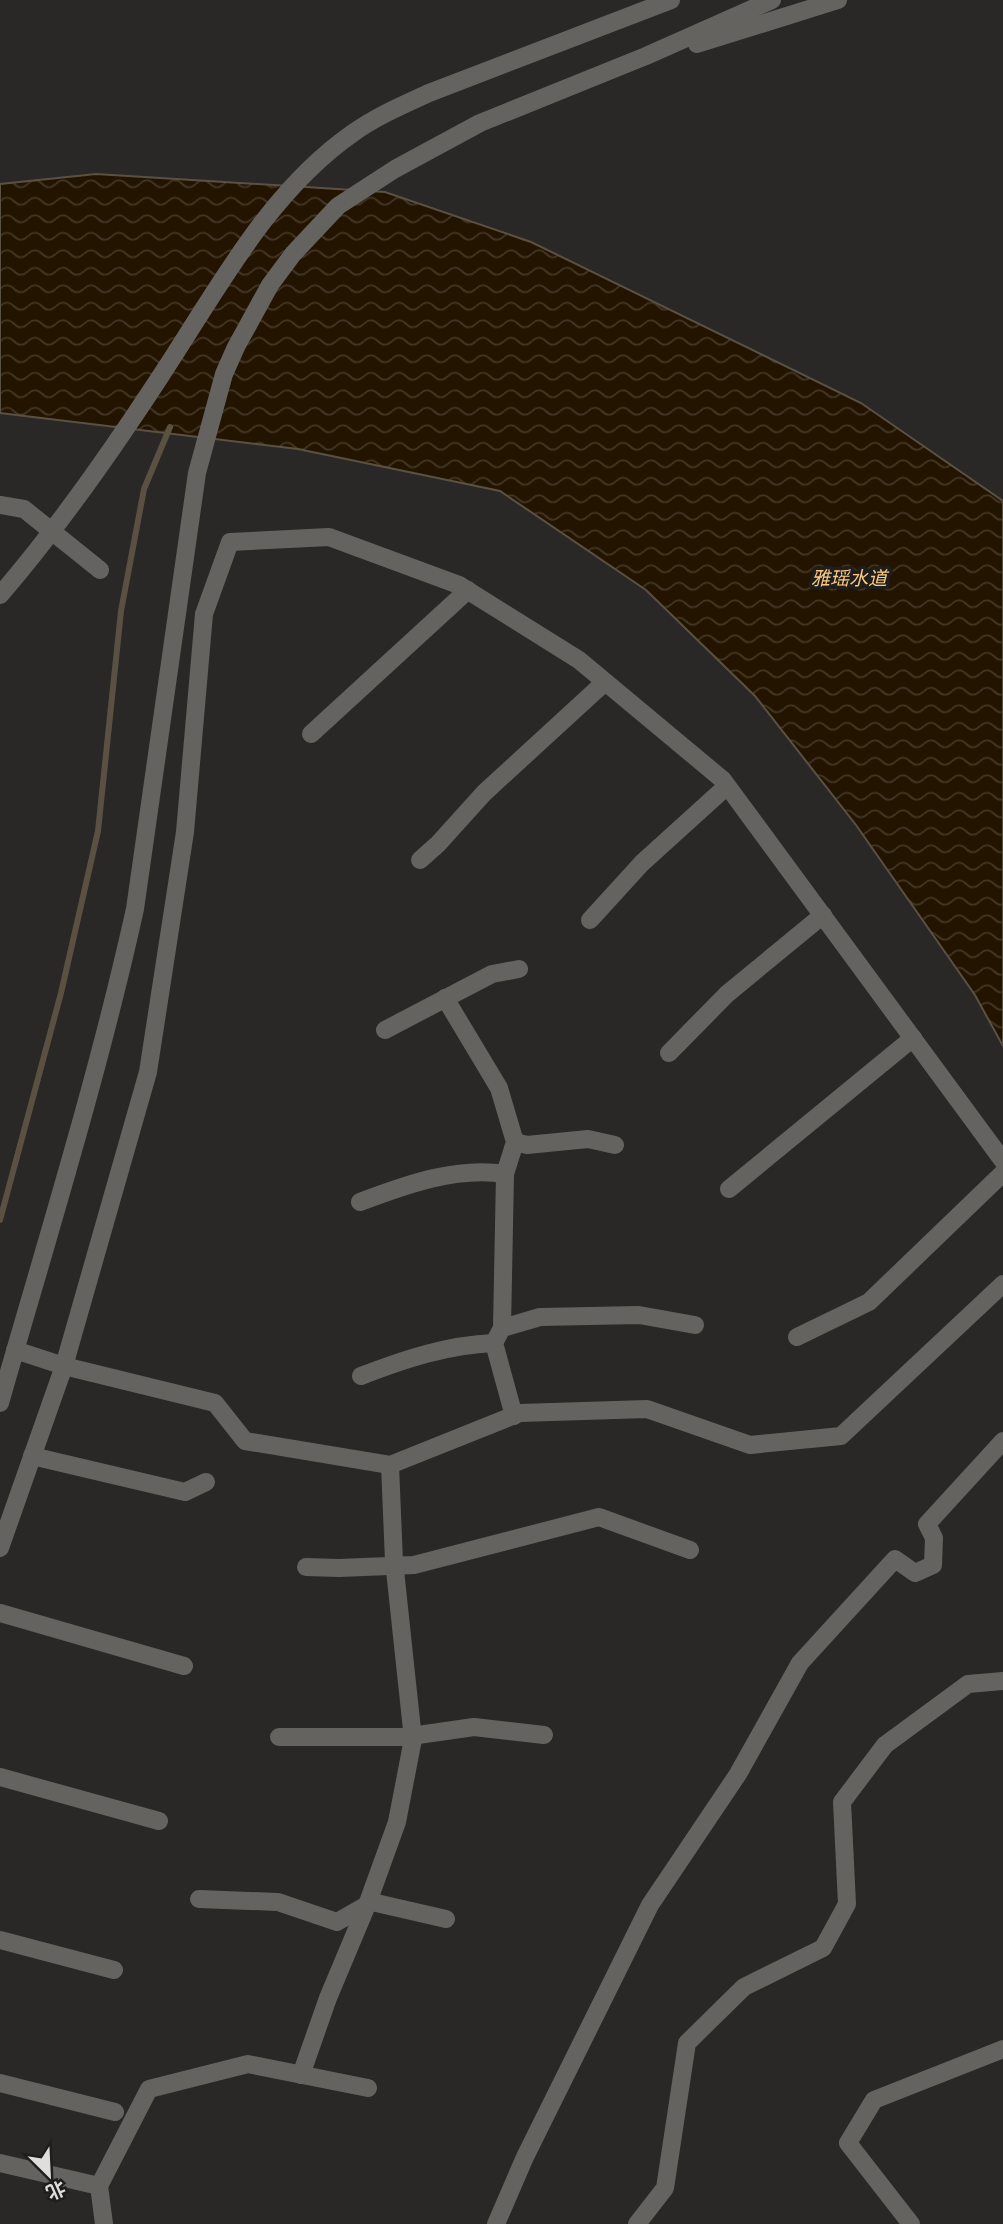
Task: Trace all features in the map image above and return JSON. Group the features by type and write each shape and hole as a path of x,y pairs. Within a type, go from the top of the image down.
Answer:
{"street":[{"path":"0,596 40,548 96,471 270,211 310,169 353,133 391,110 671,0"},
{"path":"0,1403 96,1072 135,909 197,473 224,373 270,285 293,254 338,206 395,169 480,123 646,57 772,0"},
{"path":"646,57 699,44 838,0"},
{"path":"0,505 24,509 100,570"},
{"path":"0,1548 64,1366 148,1072 185,832 204,614 230,542 329,537 459,585 579,660 727,786 1003,1161"},
{"path":"311,734 468,590"},
{"path":"420,860 484,793 605,682"},
{"path":"590,920 642,863 727,786"},
{"path":"669,1053 727,994 823,915"},
{"path":"385,1030 492,974 519,969"},
{"path":"445,998 499,1088 515,1142 505,1174 498,1336 514,1416"},
{"path":"729,1189 913,1038"},
{"path":"515,1142 527,1145 588,1139 615,1145"},
{"path":"360,1202 407,1184 483,1170 505,1174"},
{"path":"797,1337 869,1302 1003,1173"},
{"path":"15,1350 64,1366 215,1403 245,1441 390,1465 520,1413 647,1409 750,1446 841,1436 1003,1284"},
{"path":"361,1376 410,1357 498,1336 540,1317 639,1315 695,1325"},
{"path":"496,2224 525,2157 650,1905 738,1774 800,1663 895,1559 915,1573 933,1565 934,1538 928,1524 1003,1441"},
{"path":"32,1456 185,1492 206,1482"},
{"path":"301,2076 328,1998 367,1905 397,1822 413,1739 394,1561 390,1465"},
{"path":"306,1567 414,1565 599,1517 691,1550"},
{"path":"0,1614 184,1667"},
{"path":"637,2224 665,2188 687,2043 744,1987 823,1948 847,1904 842,1802 885,1745 968,1684 1003,1681"},
{"path":"279,1737 404,1737 474,1727 544,1735"},
{"path":"0,1777 159,1821"},
{"path":"199,1899 278,1902 337,1923 372,1902 446,1919"},
{"path":"0,1940 114,1970"},
{"path":"911,2224 848,2143 874,2100 1003,2049"},
{"path":"104,2224 99,2186 149,2089 248,2064 368,2088"},
{"path":"0,2083 115,2112"},
{"path":"0,2163 99,2186"}],"water":[{"name":"雅瑶水道","path":"96,174 385,192 531,242 861,403 1003,501 1003,1046 975,995 856,825 755,696 646,590 500,491 298,449 0,413 0,184"}],"waterway":[{"path":"0,1220 61,993 98,831 121,611 144,489 170,427"}]}
